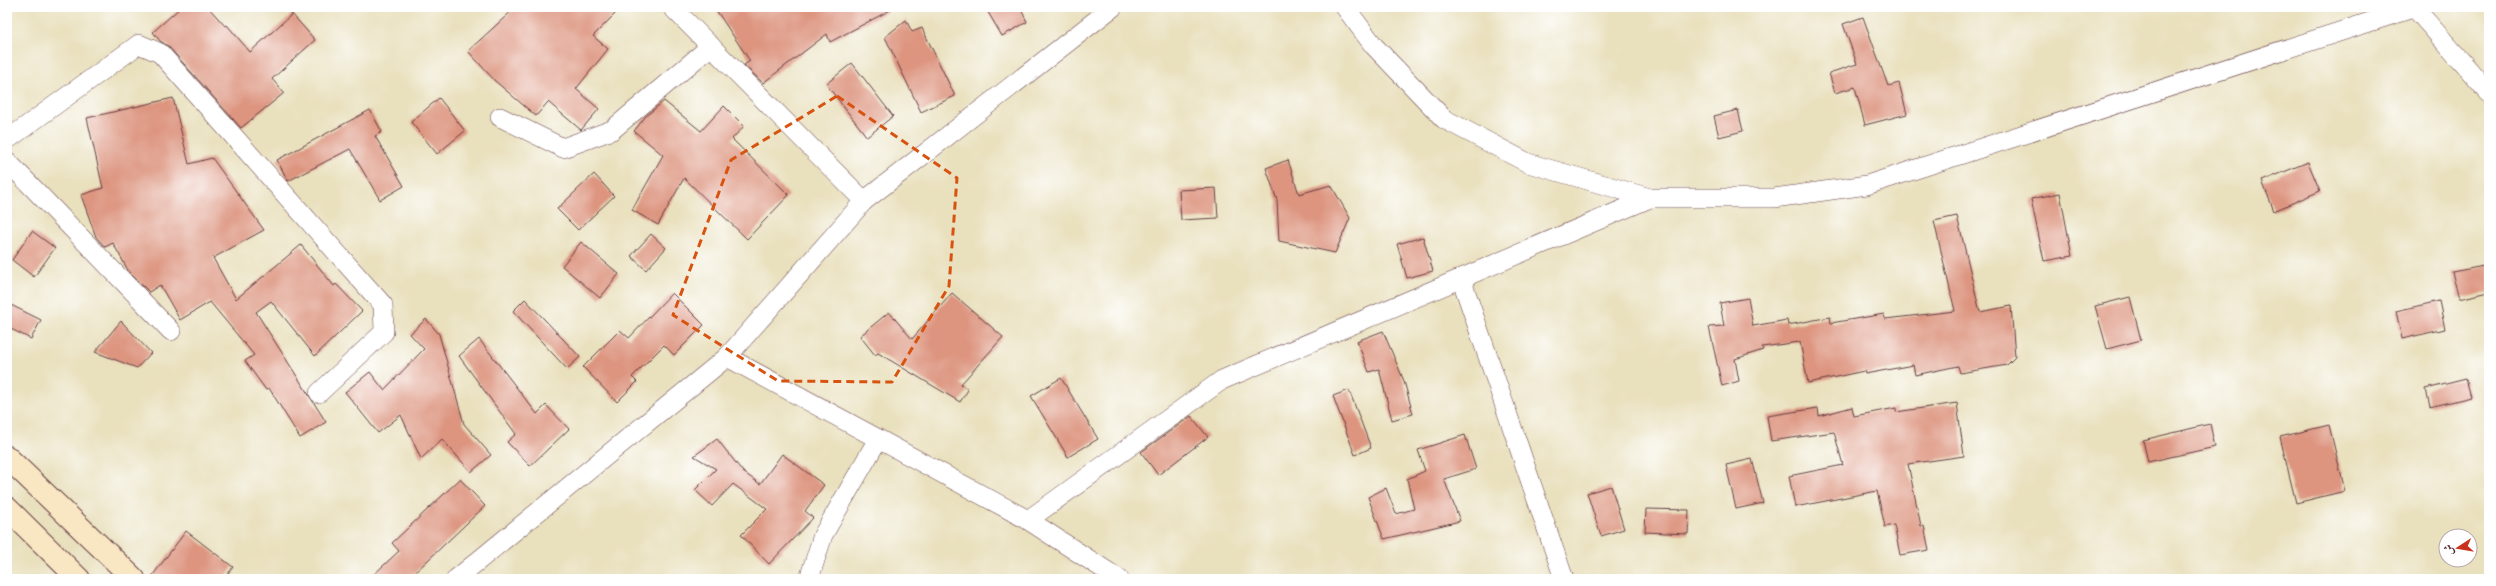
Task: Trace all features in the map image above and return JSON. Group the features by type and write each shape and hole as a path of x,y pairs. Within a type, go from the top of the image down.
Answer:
{"street":[{"path":"672,7 864,201"},
{"path":"456,579 728,357 864,201 1113,7"},
{"path":"1346,7 1374,46 1444,119 1528,163 1650,198 1774,198 1867,185 2415,7 2489,93"},
{"path":"7,140 139,44 160,53 383,305 384,332 319,393"},
{"path":"500,118 562,148 612,130 711,46"},
{"path":"7,161 171,331"},
{"path":"1028,520 1222,380 1650,198"},
{"path":"1461,278 1564,579"},
{"path":"728,357 1028,520 1119,579"},
{"path":"809,579 823,535 878,439"},
{"path":"7,457 134,579"},
{"path":"7,508 80,579"}],"highlighted area":[{"path":"837,96 957,178 949,286 892,382 778,381 673,315 731,160"}],"building":[{"path":"181,7 208,7 225,26 227,25 250,52 292,14 315,40 272,79 284,93 241,128 168,46 160,41 153,32"},
{"path":"516,7 622,7 593,36 608,49 576,89 599,109 581,130 548,102 536,116 495,81 468,51"},
{"path":"714,7 896,7 830,42 827,34 763,83 744,65 750,61"},
{"path":"985,7 1020,7 1027,22 1002,36"},
{"path":"1863,17 1888,86 1899,83 1907,114 1865,125 1855,87 1835,93 1829,73 1857,64 1843,24"},
{"path":"906,20 912,32 922,28 955,96 921,112 885,37"},
{"path":"852,63 893,116 867,137 826,84"},
{"path":"173,98 189,164 212,158 264,230 213,258 236,299 301,245 334,286 336,284 362,311 315,356 271,301 256,312 326,422 300,438 269,388 266,390 245,361 254,355 210,302 180,320 160,285 149,292 129,272 113,243 105,247 96,237 81,195 103,188 87,118"},
{"path":"439,98 465,131 437,154 411,122"},
{"path":"664,101 701,131 724,106 744,126 732,139 789,195 747,239 684,178 658,225 632,210 663,155 634,131 646,116"},
{"path":"370,110 382,132 375,136 404,186 380,200 350,149 288,181 277,160"},
{"path":"1738,110 1743,131 1719,137 1714,116"},
{"path":"1288,160 1299,194 1331,185 1350,218 1335,253 1279,241 1277,200 1266,168"},
{"path":"2308,162 2320,191 2274,211 2262,181"},
{"path":"594,174 614,196 578,230 557,209"},
{"path":"1216,188 1218,218 1181,220 1179,190"},
{"path":"2060,193 2072,256 2044,261 2031,199"},
{"path":"1957,216 1980,312 2011,306 2015,357 2007,365 1960,373 1958,366 1915,375 1913,365 1865,374 1864,371 1808,383 1800,342 1762,347 1763,350 1735,359 1739,381 1722,386 1709,327 1724,326 1720,303 1748,298 1753,326 1787,320 1788,325 1830,317 1831,323 1884,314 1885,319 1955,311 1934,221"},
{"path":"32,231 55,248 34,277 12,260"},
{"path":"651,234 666,248 646,270 631,256"},
{"path":"1423,237 1433,271 1407,278 1397,244"},
{"path":"581,242 619,274 600,298 562,266"},
{"path":"2489,265 2489,292 2459,299 2452,272"},
{"path":"672,293 704,325 674,355 664,345 632,377 637,382 617,402 583,367 620,330 629,338"},
{"path":"952,293 1003,337 961,384 968,390 960,402 878,353 875,355 860,336 889,312 912,339"},
{"path":"2130,297 2141,340 2107,349 2095,306"},
{"path":"525,299 580,357 567,369 513,311"},
{"path":"2439,301 2445,329 2402,339 2396,311"},
{"path":"7,303 41,320 31,339 7,327"},
{"path":"426,319 439,334 464,424 491,455 471,472 442,439 421,459 401,415 378,433 345,392 370,372 384,390 424,349 410,334"},
{"path":"121,321 151,353 137,368 95,352"},
{"path":"1383,331 1404,381 1413,414 1392,420 1379,369 1369,372 1357,341"},
{"path":"479,339 537,414 546,405 569,429 530,466 507,442 516,434 459,356"},
{"path":"1061,378 1098,439 1068,457 1031,396"},
{"path":"2466,379 2471,397 2430,407 2426,389"},
{"path":"1349,390 1371,448 1355,455 1333,396"},
{"path":"1957,403 1964,456 1908,464 1921,526 1924,526 1929,550 1900,555 1894,525 1885,527 1877,491 1795,507 1789,476 1843,465 1834,432 1771,441 1767,416 1818,408 1819,416 1852,407 1854,416 1896,408 1896,412"},
{"path":"1191,416 1208,437 1158,475 1141,452"},
{"path":"2210,424 2215,447 2148,462 2143,440"},
{"path":"2329,425 2345,491 2296,503 2280,437"},
{"path":"1465,435 1476,469 1444,479 1460,521 1384,539 1368,497 1386,488 1396,514 1414,509 1407,479 1425,471 1418,450"},
{"path":"717,439 743,472 760,484 782,454 824,485 805,511 813,518 769,564 741,535 767,509 733,484 712,506 695,490 716,469 694,456"},
{"path":"1752,459 1763,503 1736,509 1726,465"},
{"path":"460,479 485,506 408,579 369,579 399,551 392,543"},
{"path":"1611,486 1624,529 1601,536 1587,493"},
{"path":"1646,509 1689,510 1688,534 1645,532"},
{"path":"186,531 233,567 224,579 150,579"}]}
